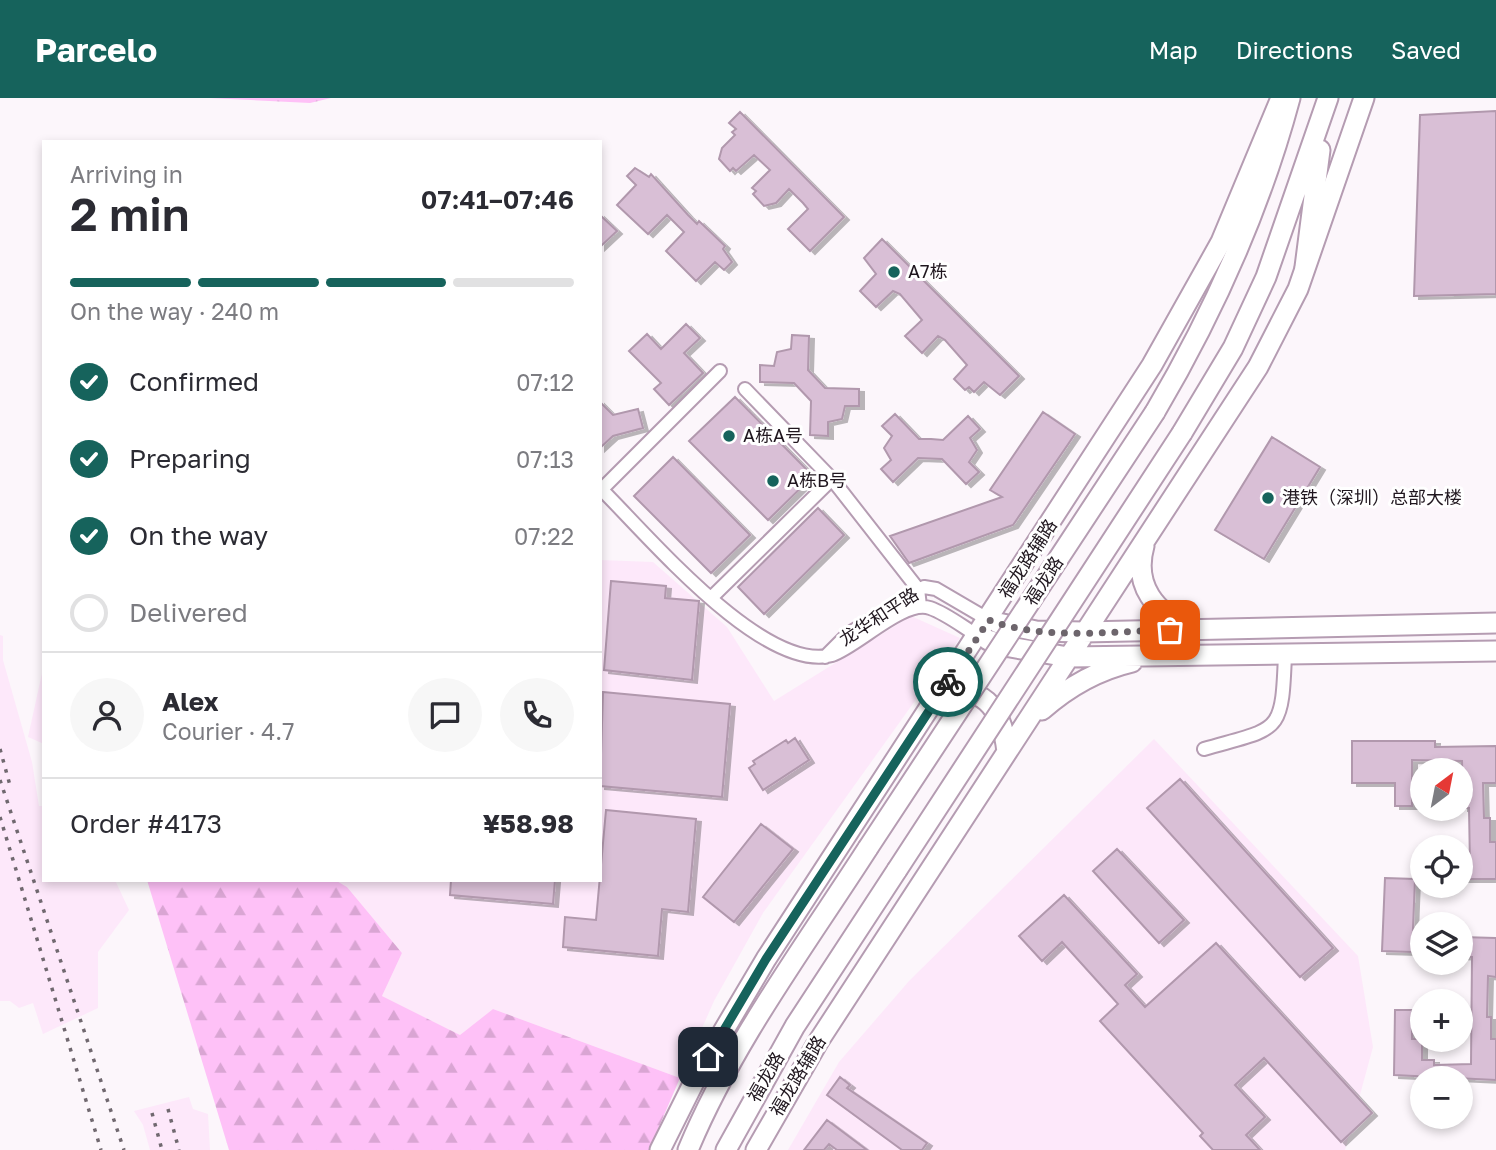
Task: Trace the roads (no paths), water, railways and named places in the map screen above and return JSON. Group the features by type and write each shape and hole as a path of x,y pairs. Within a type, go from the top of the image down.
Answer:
{"main road":[{"name":"福龙路辅路","path":"660,1150 698,1074 766,959 984,628 1119,418 1191,299 1239,202 1281,98"},
{"name":"福龙路","path":"688,1150 743,1044 868,848 1155,412 1213,307 1238,254 1275,151 1290,98"},
{"name":"福龙路辅路","path":"756,1150 818,1042 1258,367 1285,317 1305,267 1364,98"},
{"name":"福龙路","path":"726,1150 795,1026 1182,433 1233,348 1266,277 1327,103"},
{"path":"1305,267 1327,103"},
{"path":"1146,537 1140,561 1140,575 1149,595 1168,617 1195,629"},
{"name":"龙华和平路","path":"984,628 1083,632 1496,623"},
{"name":"龙华和平路","path":"984,628 1010,647 1068,657 1493,653"},
{"path":"1020,733 1053,700 1096,673 1163,655"},
{"path":"935,701 950,694 966,692 984,699 997,710 1001,719 1007,752"}],"street":[{"path":"602,488 720,371"},
{"path":"745,389 832,479 918,589 920,606"},
{"path":"711,598 832,479"},
{"path":"602,490 738,622 783,648 825,657"},
{"name":"龙华和平路","path":"825,657 848,634 918,589 936,589 984,628"},
{"name":"龙华和平路","path":"825,657 840,652 903,612 920,606 984,628"},
{"path":"1204,749 1260,733 1276,720 1282,705 1285,654"}],"railway":[{"path":"0,749 11,789"},
{"path":"0,780 124,1150"},
{"path":"0,817 101,1150"},
{"path":"168,1109 179,1150"},
{"path":"152,1113 162,1150"}],"place":[{"name":"A7栋","path":"894,272"},
{"name":"A栋A号","path":"729,436"},
{"name":"A栋B号","path":"773,481"},
{"name":"港铁（深圳）总部大楼","path":"1268,498"}]}
